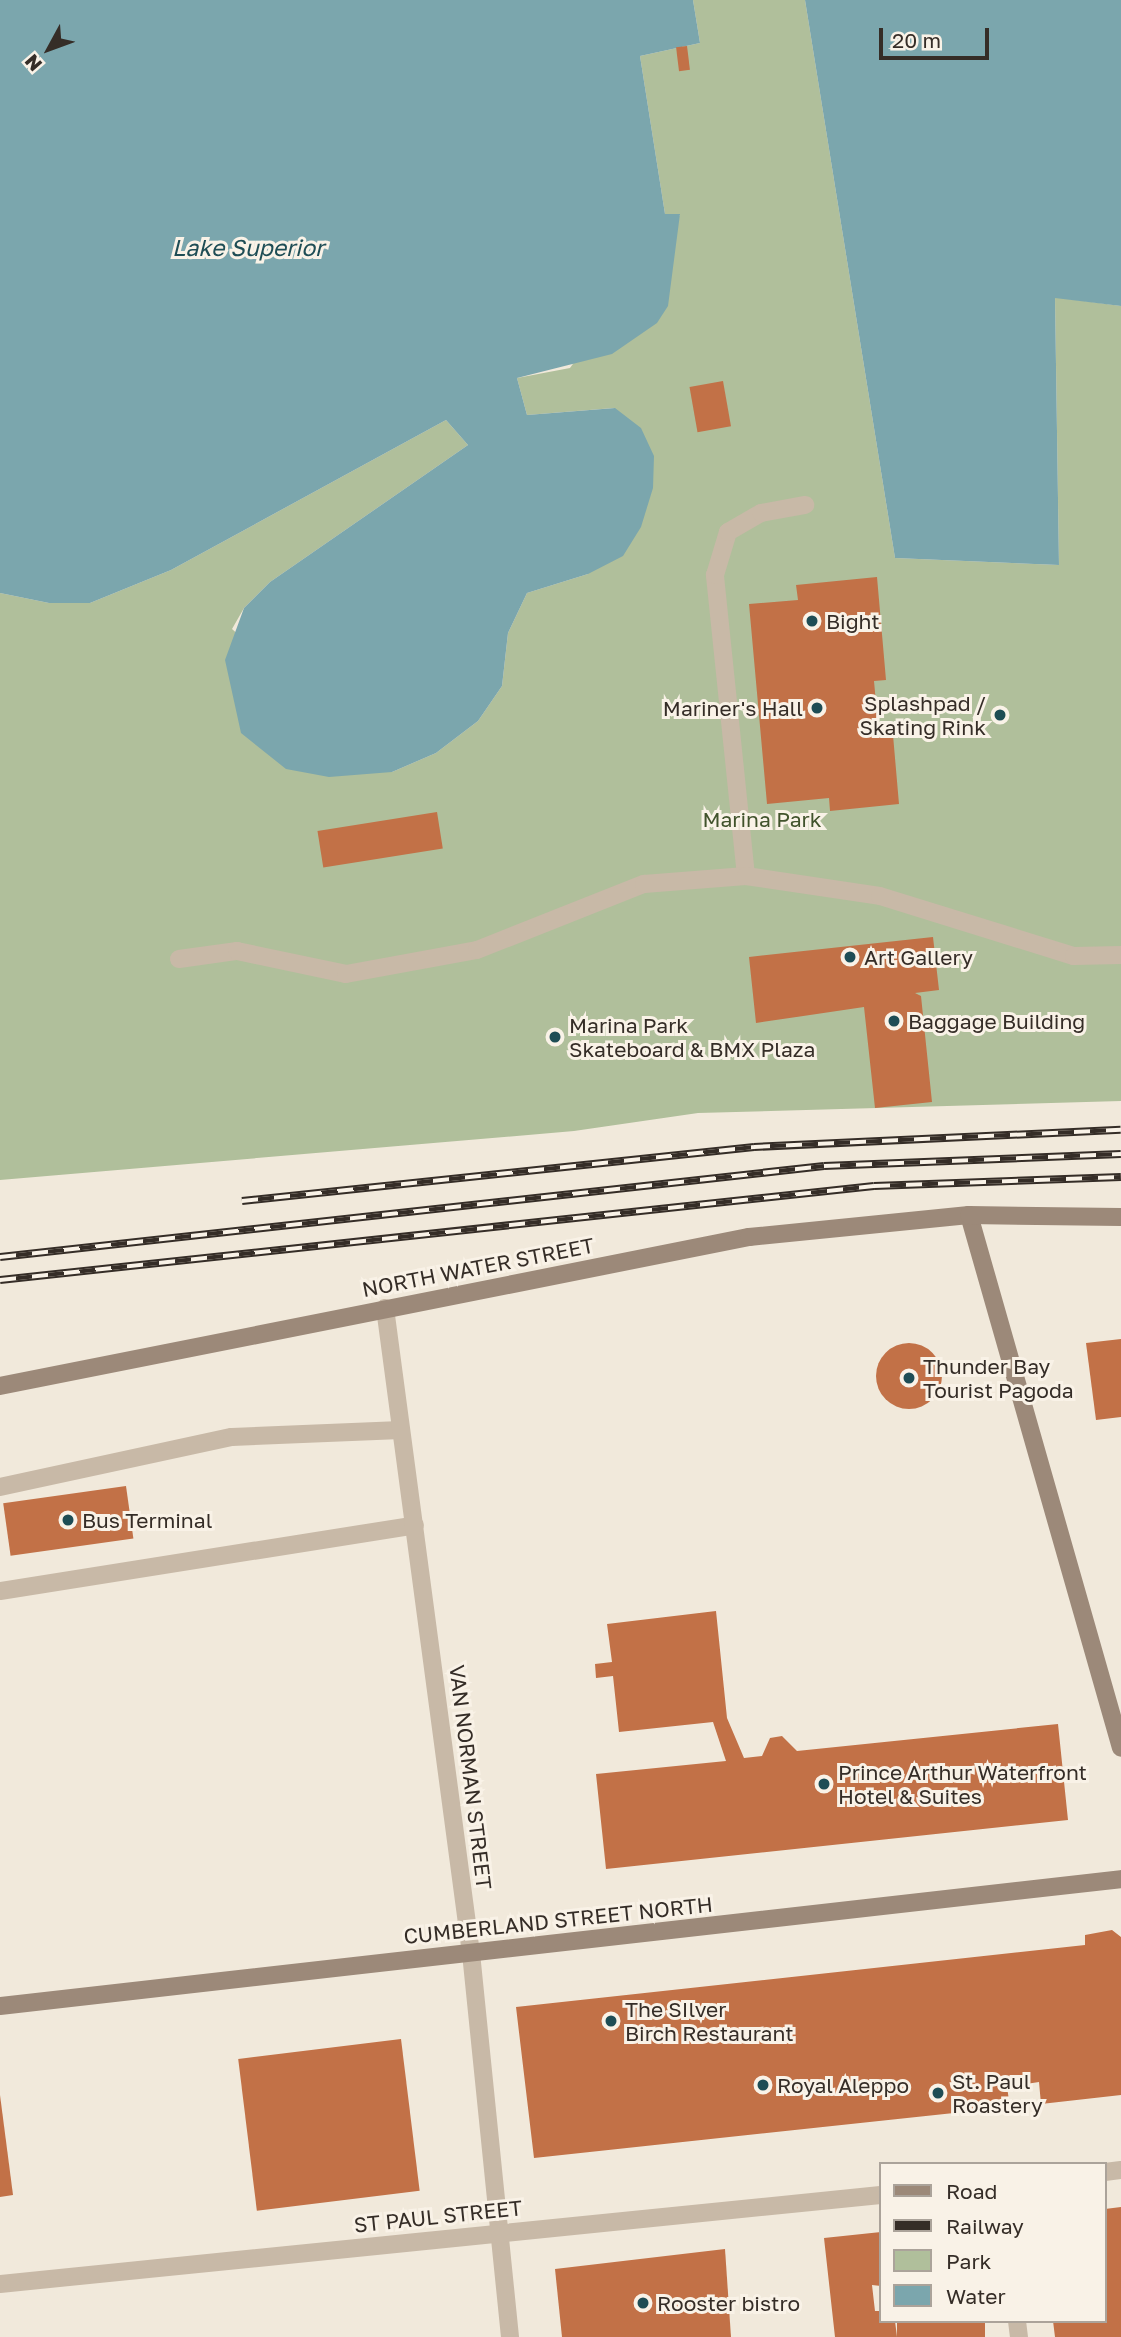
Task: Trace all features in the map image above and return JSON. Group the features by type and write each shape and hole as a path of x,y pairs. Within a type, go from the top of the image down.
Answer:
{"main road":[{"name":"NORTH WATER STREET","path":"0,1386 749,1237 969,1214 1121,1217"},
{"path":"969,1214 1121,1748"},
{"name":"CUMBERLAND STREET NORTH","path":"0,2006 1121,1879"}],"street":[{"path":"746,876 715,575 728,532 761,513 805,505"},
{"path":"179,960 237,951 346,974 477,950 644,884 746,876 880,896 1074,956 1121,955"},
{"name":"VAN NORMAN STREET","path":"386,1308 471,1953 510,2337"},
{"path":"0,1486 232,1437 401,1430"},
{"path":"0,1591 415,1525"},
{"name":"ST PAUL STREET","path":"0,2284 880,2195"}],"green space":[{"name":"Marina Park","path":"693,0 805,0 895,558 1059,565 1055,297 1121,306 1121,1101 698,1113 574,1131 0,1180 0,593 49,603 90,603 171,570 446,420 468,445 270,582 244,608 232,629 392,772 436,753 478,721 502,686 508,633 527,593 588,574 614,408 527,415 517,378 570,368 680,215 665,214 640,56 700,43"}],"water":[{"name":"Lake Superior","path":"0,0 693,0 700,43 640,56 665,214 680,214 668,306 657,323 612,354 517,378 527,415 615,408 641,428 654,456 653,488 641,527 623,556 588,574 527,593 508,633 502,686 478,721 436,753 392,772 329,777 286,769 241,733 225,660 244,608 270,582 468,445 446,420 171,570 90,603 49,603 0,593"},
{"path":"805,0 1121,0 1121,306 1055,298 1059,565 895,558"}],"building":[{"path":"687,46 690,70 679,71 676,47"},
{"path":"723,381 731,426 698,432 690,387"},
{"name":"Mariner's Hall","path":"877,577 886,680 874,681 879,736 893,735 899,804 830,811 829,798 767,804 749,604 798,600 796,585"},
{"path":"437,812 443,849 323,867 317,831"},
{"name":"Baggage Building","path":"933,937 939,990 915,993 921,996 932,1102 875,1108 864,1007 756,1023 749,957"},
{"path":"1121,1339 1121,1417 1096,1420 1086,1343"},
{"name":"Thunder Bay Tourist Pagoda","path":"909,1343 922,1346 932,1353 939,1363 942,1376 939,1389 932,1399 922,1406 909,1409 896,1406 886,1399 879,1389 876,1376 879,1363 886,1353 896,1346"},
{"name":"Bus Terminal","path":"126,1486 133,1538 11,1556 3,1503"},
{"path":"716,1611 727,1718 744,1758 762,1756 770,1738 782,1736 797,1751 1058,1724 1068,1820 606,1869 596,1774 726,1761 713,1722 619,1732 613,1676 596,1678 595,1664 612,1662 607,1624"},
{"path":"1112,1930 1121,1937 1121,2095 1041,2104 1039,2082 1007,2087 1010,2107 534,2158 516,2007 1085,1945 1085,1935"},
{"path":"401,2039 420,2191 257,2211 238,2059"},
{"path":"0,2095 13,2195 0,2197"},
{"path":"1121,2207 1121,2337 1055,2337 1053,2323 1107,2323 1107,2209"},
{"path":"880,2232 880,2286 872,2285 875,2311 880,2311 880,2323 895,2323 897,2337 835,2337 824,2238"},
{"name":"Rooster bistro","path":"725,2249 731,2337 562,2337 555,2269"},
{"path":"897,2323 985,2323 985,2337 897,2337"}],"railway":[{"path":"242,1201 754,1147 1121,1130"},
{"path":"0,1257 824,1166 1121,1154"},
{"path":"0,1280 874,1186 1121,1177"}],"place":[{"name":"Bight","path":"812,621"},
{"name":"Mariner's Hall","path":"817,708"},
{"name":"Splashpad / Skating Rink","path":"1000,715"},
{"name":"Art Gallery","path":"850,957"},
{"name":"Baggage Building","path":"894,1021"},
{"name":"Marina Park Skateboard & BMX Plaza","path":"555,1037"},
{"name":"Thunder Bay Tourist Pagoda","path":"909,1378"},
{"name":"Bus Terminal","path":"68,1520"},
{"name":"Prince Arthur Waterfront Hotel & Suites","path":"824,1784"},
{"name":"The SIlver Birch Restaurant","path":"611,2021"},
{"name":"Royal Aleppo","path":"763,2085"},
{"name":"St. Paul Roastery","path":"938,2093"},
{"name":"Rooster bistro","path":"643,2303"}]}
